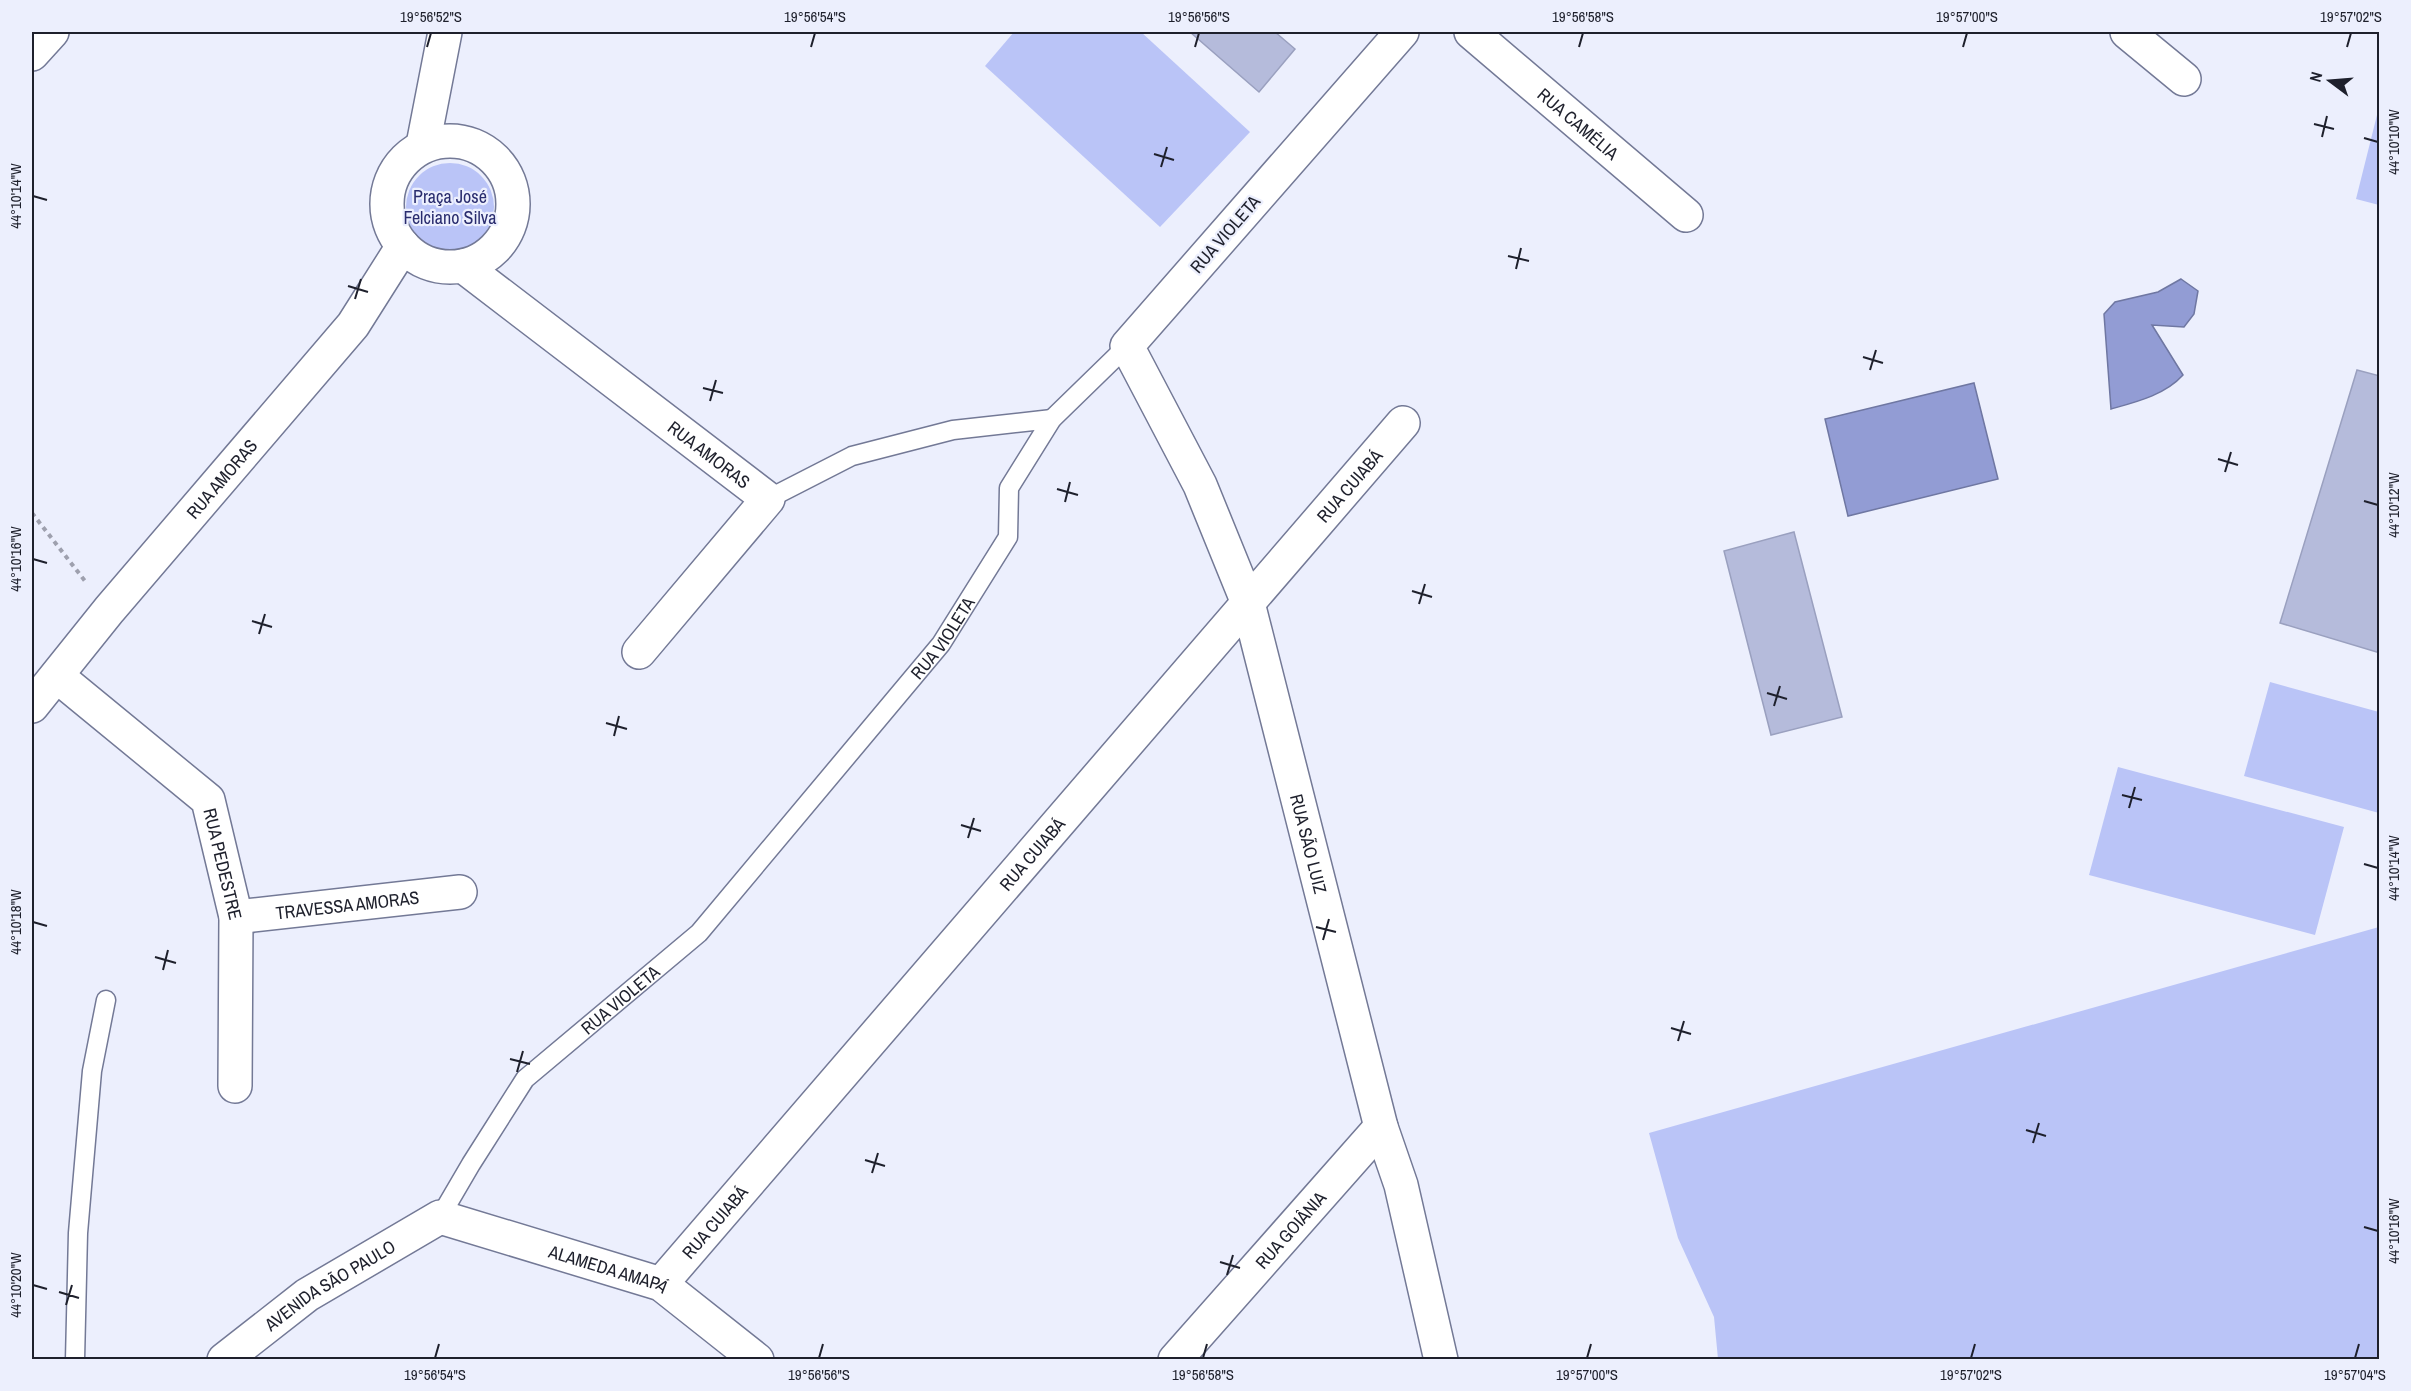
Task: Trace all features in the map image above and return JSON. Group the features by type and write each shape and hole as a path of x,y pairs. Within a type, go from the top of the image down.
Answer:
{"street":[{"path":"32,54 52,32"},
{"path":"423,145 445,32"},
{"name":"RUA VIOLETA","path":"1127,346 1402,32"},
{"name":"RUA CAMÉLIA","path":"1472,32 1686,215"},
{"path":"2127,32 2184,79"},
{"path":"450,140 470,143 488,153 502,168 511,186 513,206 509,226 500,244 483,258 463,266 442,267 421,261 403,246 392,230 387,210 388,188 397,168 423,145 450,140"},
{"name":"RUA AMORAS","path":"32,706 109,610 352,325 403,246"},
{"name":"RUA AMORAS","path":"463,266 768,499 639,652"},
{"name":"RUA SÃO LUIZ","path":"1127,346 1200,485 1248,603 1381,1128 1401,1185 1441,1359"},
{"name":"RUA CUIABÁ","path":"661,1284 1403,423"},
{"name":"RUA PEDESTRE","path":"57,676 208,800 236,917 235,1086"},
{"name":"TRAVESSA AMORAS","path":"236,917 460,892"},
{"name":"RUA GOIÂNIA","path":"1175,1359 1381,1128"},
{"name":"ALAMEDA AMAPÁ","path":"440,1217 661,1284 757,1359"},
{"name":"AVENIDA SÃO PAULO","path":"224,1359 307,1295 440,1217"}],"lane":[{"name":"RUA VIOLETA","path":"440,1217 525,1080 699,933 941,644 1008,537 1009,488 1052,419 1127,346"},
{"path":"768,499 852,456 953,430 1052,419"},
{"path":"75,1359 78,1233 92,1071 106,1000"}],"path":[{"path":"32,513 109,610"}],"green space":[{"path":"1014,32 1141,32 1250,132 1160,227 985,66"},
{"path":"2379,107 2379,205 2356,199"},
{"name":"Praça José Felciano Silva","path":"450,163 475,170 487,182 494,207 487,232 475,244 450,251 425,244 413,232 406,207 413,182 425,170"},
{"path":"2270,682 2379,712 2379,813 2244,776"},
{"path":"2118,767 2344,827 2315,935 2089,875"},
{"path":"2379,927 2379,1359 1718,1359 1714,1317 1678,1238 1649,1133"}],"shaded area":[{"path":"2181,279 2198,291 2194,314 2184,327 2152,325 2183,375 2159,393 2111,409 2104,314 2115,302 2158,292"},
{"path":"1974,383 1998,479 1848,516 1825,419"}],"building":[{"path":"1190,32 1275,32 1295,49 1259,92"},
{"path":"2357,370 2380,376 2380,653 2280,623"},
{"path":"1794,532 1842,717 1771,735 1724,551"}]}
